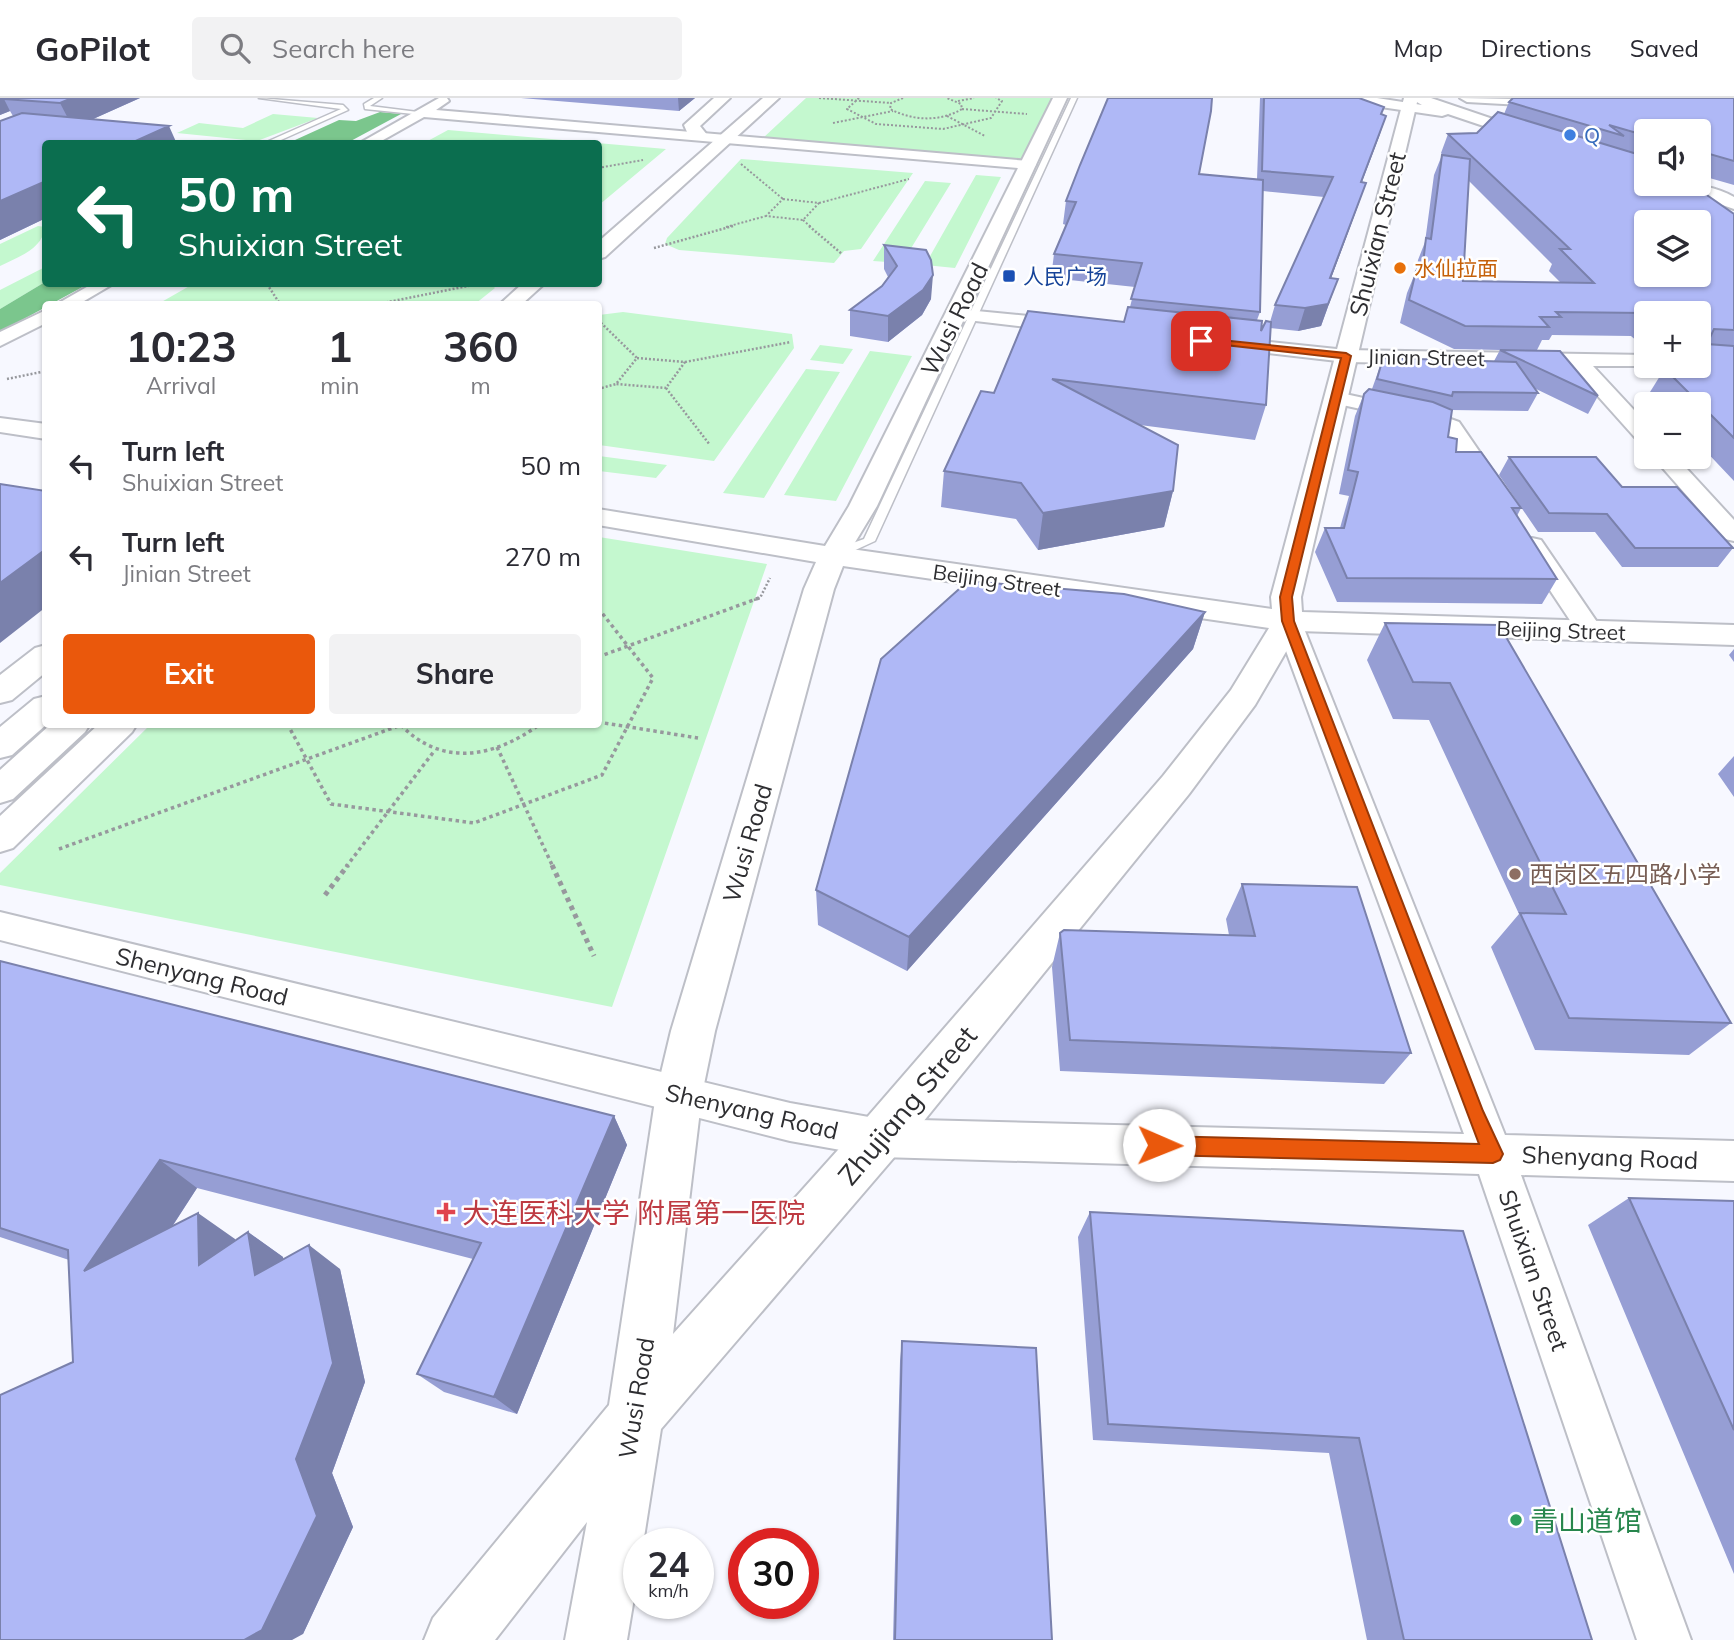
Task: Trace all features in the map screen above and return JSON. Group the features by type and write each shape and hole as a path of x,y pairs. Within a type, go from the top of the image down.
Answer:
{"main road":[{"path":"700,136 692,129 692,125 723,98"},
{"path":"682,154 743,98"},
{"path":"602,249 772,98"},
{"path":"727,138 748,134 759,128 790,98"},
{"name":"Wusi Road","path":"596,1640 635,1417 679,1094 704,991 819,589 833,555 863,506 965,315 1060,98"},
{"path":"1346,98 1404,101 1547,142"},
{"path":"1441,98 1485,123"},
{"path":"1467,98 1501,102"},
{"path":"1485,123 1475,115 1475,108 1484,103 1549,100 1574,103"},
{"name":"Shuixian Street","path":"1288,621 1286,597 1403,128 1404,101"},
{"path":"1403,128 1416,118 1428,115 1485,123"},
{"path":"1711,194 1730,200"},
{"path":"514,301 530,287"},
{"path":"0,425 42,431"},
{"name":"Beijing Street","path":"602,518 833,555 1288,621 1734,635"},
{"name":"Zhujiang Street","path":"455,1640 635,1417 880,1139 1176,785 1243,698 1288,621"},
{"path":"0,692 42,658"},
{"path":"0,746 42,709"},
{"path":"0,790 69,728"},
{"path":"0,838 116,728"}],"street":[{"path":"373,140 449,98"},
{"path":"424,113 1029,165"},
{"path":"71,301 98,287"},
{"path":"965,315 1093,329"},
{"path":"0,340 42,317"},
{"name":"Jinian Street","path":"1201,341 1346,356 1634,361"},
{"path":"1577,360 1634,424"},
{"path":"1336,398 1430,418 1451,427 1505,506"},
{"path":"1675,469 1734,534"},
{"path":"1521,529 1590,631"},
{"name":"Shuixian Street","path":"1288,621 1493,1154 1664,1640"},
{"name":"Shenyang Road","path":"0,926 790,1122 880,1139 1734,1161"}],"lane":[{"path":"262,98 329,104 343,107 345,110 274,140"},
{"path":"379,98 366,106 367,108 424,113"},
{"path":"965,315 1074,98"}],"path":[{"path":"819,98 891,103 903,98"},
{"path":"947,98 957,101 974,98"},
{"path":"858,99 848,109 876,124 943,129 991,118 1002,101 996,98"},
{"path":"957,101 962,109"},
{"path":"891,103 890,109 894,111"},
{"path":"826,125 894,111 918,117 947,116 962,109 1030,114"},
{"path":"947,116 985,136"},
{"path":"908,132 918,117"},
{"path":"602,167 643,160"},
{"path":"741,164 783,199 819,203 909,180"},
{"path":"766,216 783,199"},
{"path":"803,220 819,203"},
{"path":"654,248 766,216 803,220 842,254"},
{"path":"392,301 463,287"},
{"path":"602,324 637,358 685,362 791,342"},
{"path":"616,384 637,358"},
{"path":"666,388 685,362"},
{"path":"7,379 42,372"},
{"path":"602,388 616,384 666,388 710,445"},
{"path":"602,656 760,598 770,578"},
{"path":"290,728 331,804 474,823 524,805 602,775 653,678 602,613"},
{"path":"602,723 698,738"},
{"path":"59,849 393,728"},
{"path":"403,728 408,736 435,750 475,752 519,739 534,728"},
{"path":"497,747 594,956"},
{"path":"325,895 435,750"}],"green space":[{"path":"806,98 1054,98 1022,160 763,138"},
{"path":"380,112 401,114 353,140 295,140 339,120 356,121"},
{"path":"273,114 318,118 260,140 177,133 199,123 243,128"},
{"path":"448,130 563,140 430,140"},
{"path":"602,143 666,149 602,202"},
{"path":"741,159 913,173 861,249 844,251 834,263 679,250 665,244 667,238"},
{"path":"976,175 1001,177 955,268 925,265"},
{"path":"925,181 951,183 902,263 873,261"},
{"path":"42,227 42,237 35,247 0,266 0,244"},
{"path":"42,269 42,284 0,309 0,290"},
{"path":"42,284 42,287 82,287 57,301 42,301 42,309 0,332 0,309"},
{"path":"188,287 495,288 479,301 163,301"},
{"path":"623,312 792,334 794,348 714,461 602,445 602,315"},
{"path":"820,345 853,349 843,364 810,360"},
{"path":"870,351 912,356 836,501 784,495"},
{"path":"806,369 840,372 764,498 723,493"},
{"path":"602,456 667,465 656,478 602,471"},
{"path":"602,537 767,564 612,1007 0,885 0,873 147,728 602,728"}],"building":[{"path":"72,98 60,103 4,99"},
{"path":"1108,98 1212,98 1199,174 1263,180 1260,312 1131,299 1142,263 1054,254 1076,202 1066,201"},
{"path":"1264,98 1359,98 1384,107 1381,114 1386,116 1361,182 1366,183 1330,278 1338,279 1328,304 1305,308 1275,305 1333,177 1262,171"},
{"path":"1513,98 1734,98 1734,161 1711,154 1711,119 1634,119 1634,132 1609,125 1624,136 1509,102"},
{"path":"1498,112 1634,153 1634,196 1708,196 1734,214 1734,330 1714,329 1711,335 1711,301 1634,301 1634,313 1556,312 1561,317 1540,317 1549,327 1465,326 1409,300 1416,271 1422,272 1426,238 1431,239 1442,155 1470,159 1463,281 1594,283 1560,249 1570,249 1448,134 1477,133"},
{"path":"22,113 169,126 138,140 42,140 42,183 0,201 0,121"},
{"path":"884,245 926,250 931,260 933,275 923,290 888,316 850,310 882,286 897,266"},
{"path":"1128,307 1262,321 1261,331 1266,321 1271,322 1266,405 1052,379 1178,445 1173,491 1043,513 1021,483 944,471 981,391 994,393 1028,311 1124,322"},
{"path":"1711,344 1734,346 1734,438 1711,415 1711,392 1688,392 1674,378 1711,378"},
{"path":"1500,350 1560,351 1598,396"},
{"path":"1383,358 1516,362 1538,393 1453,392 1452,396 1377,379"},
{"path":"1369,389 1433,402 1452,410 1448,437 1457,439 1456,452 1481,452 1521,508 1512,508 1557,579 1347,578 1325,528 1344,528 1358,472 1348,470 1364,394"},
{"path":"1509,457 1596,457 1622,487 1677,487 1733,548 1635,548 1607,514 1549,513"},
{"path":"0,484 42,490 42,552 0,583"},
{"path":"968,581 1124,594 1205,612 909,937 816,890 881,659"},
{"path":"1385,623 1499,625 1731,1023 1569,1018 1520,913 1566,914 1450,683 1413,682"},
{"path":"1242,884 1357,887 1411,1053 1070,1040 1060,933 1064,930 1255,936"},
{"path":"0,961 614,1116 494,1397 417,1374 481,1243 160,1160 84,1271 198,1213 199,1265 248,1232 255,1275 309,1245 333,1363 296,1459 317,1516 262,1630 244,1640 0,1640 0,1395 73,1362 68,1250 0,1228"},
{"path":"1629,1198 1734,1201 1734,1430"},
{"path":"1090,1212 1463,1231 1592,1640 1404,1640 1359,1438 1108,1424"},
{"path":"902,1341 1036,1348 1052,1640 895,1640"}],"place":[{"name":"Q","path":"1570,135"},
{"name":"水仙拉面","path":"1400,268"},
{"name":"人民广场","path":"1009,276"},
{"name":"西岗区五四路小学","path":"1515,874"},
{"name":"大连医科大学 附属第一医院","path":"446,1212"},
{"name":"青山道馆","path":"1516,1520"}],"route":[{"path":"1159,1145 1493,1154 1288,621 1286,597 1346,356 1201,341"}]}
